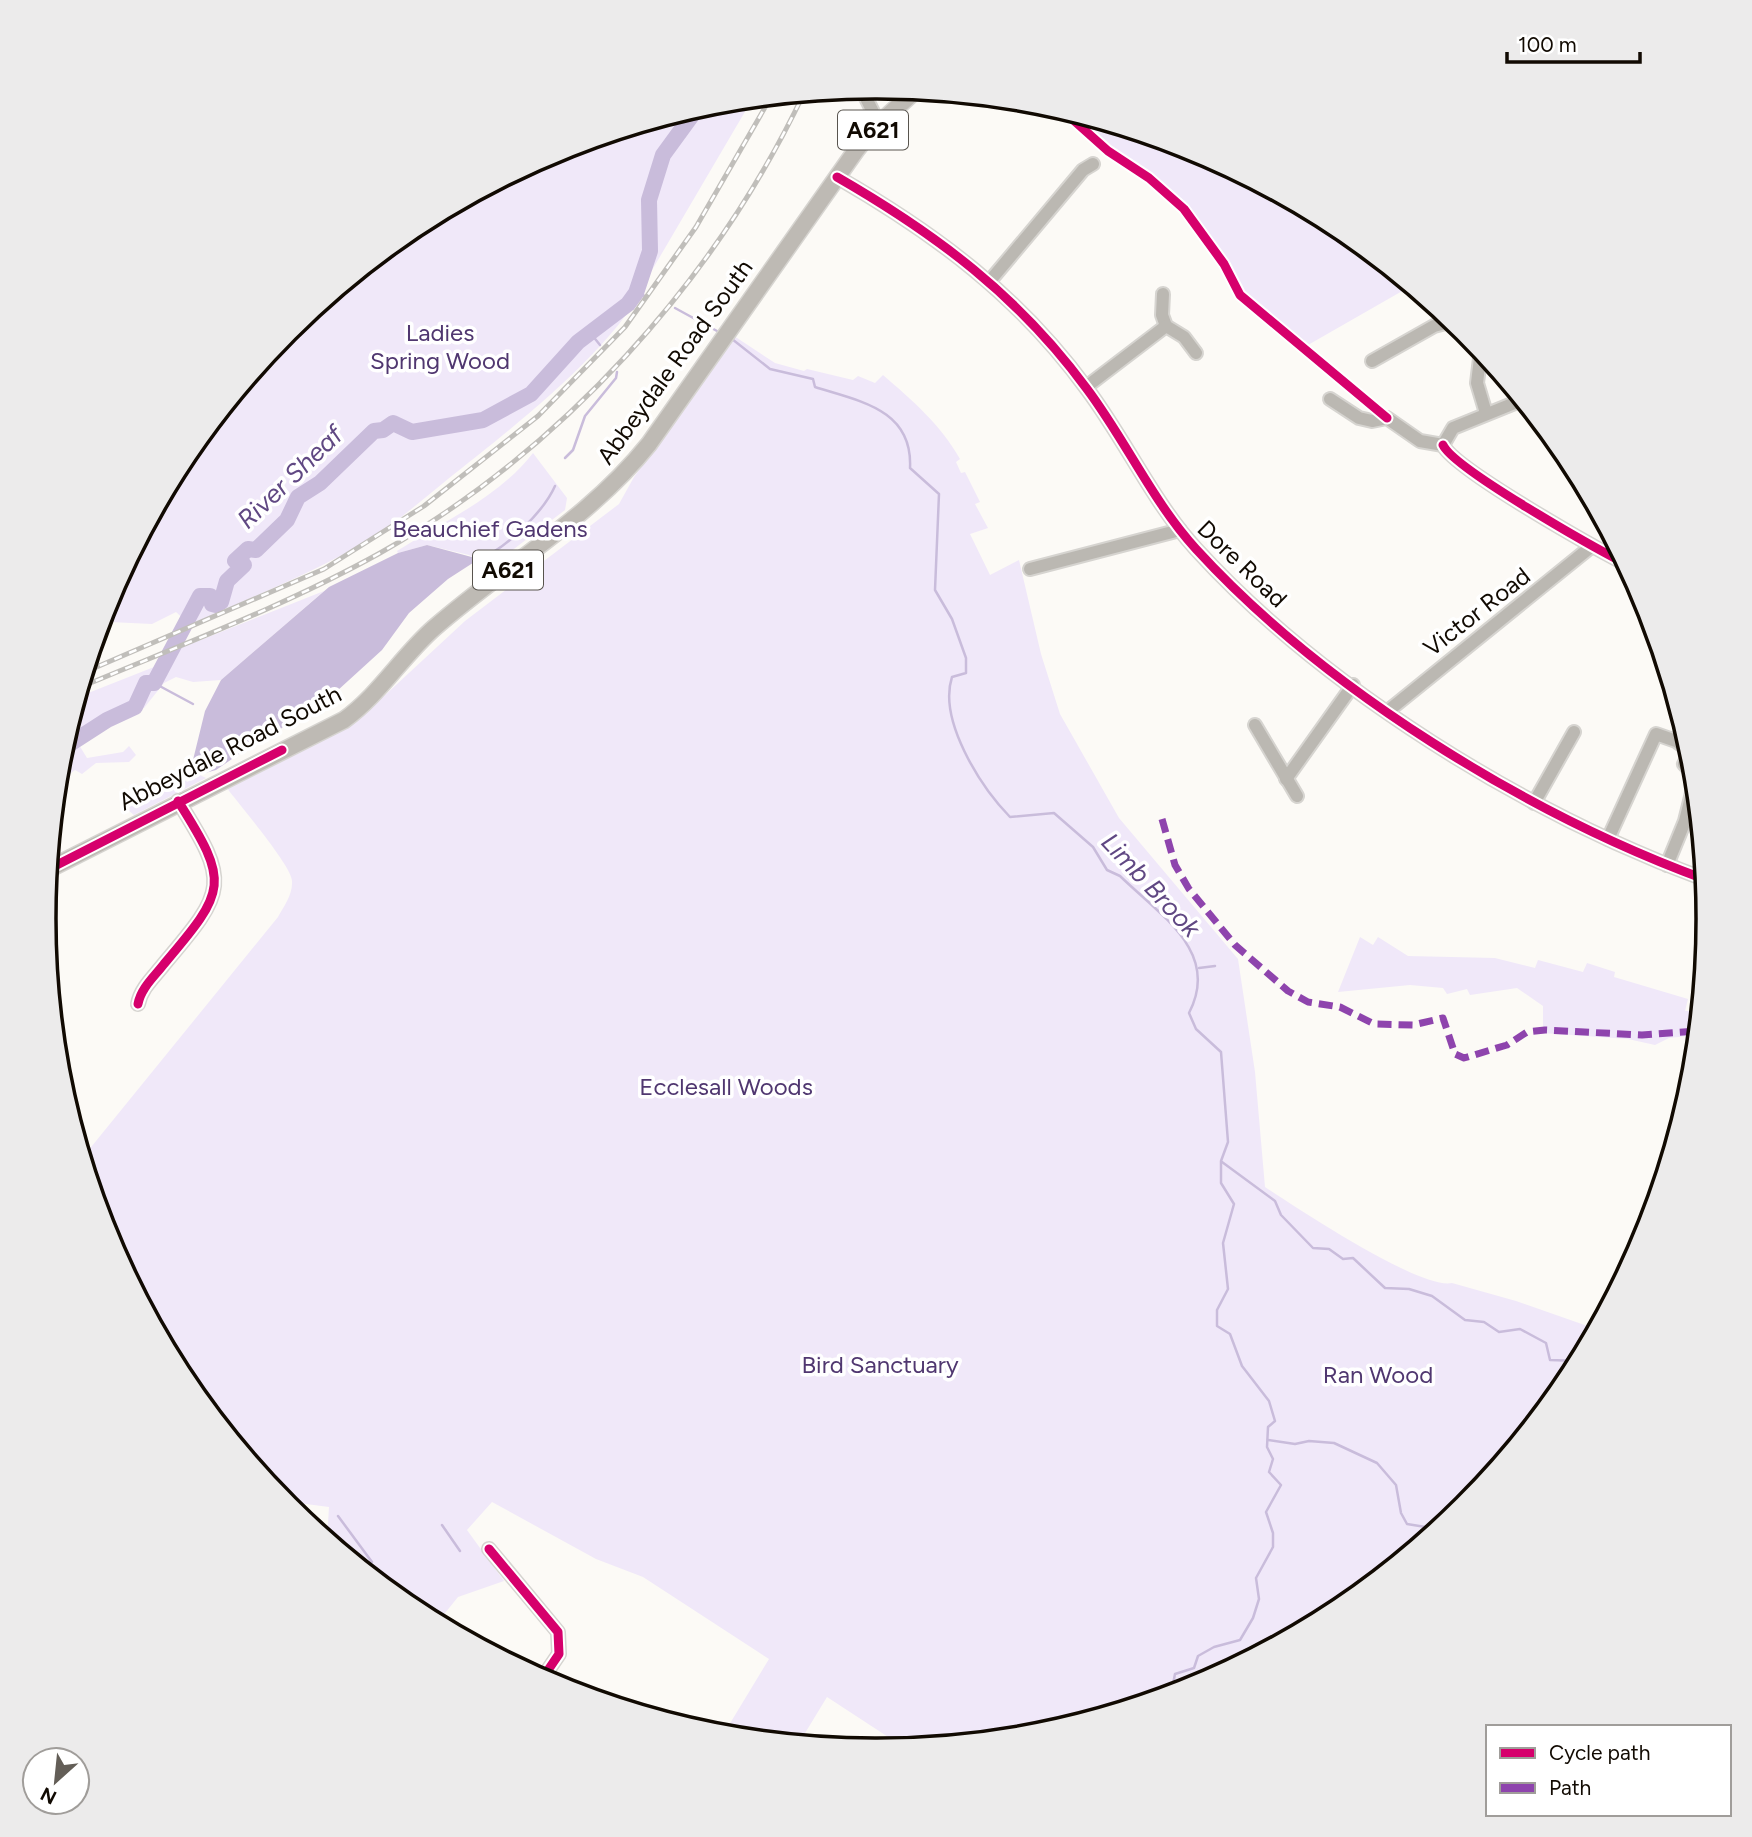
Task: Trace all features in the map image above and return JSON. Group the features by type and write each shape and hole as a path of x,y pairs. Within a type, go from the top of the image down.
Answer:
{"main road":[{"name":"Abbeydale Road South","path":"58,864 178,801 320,733 351,714 435,627 612,488 649,444 837,177 879,124 906,100"}],"street":[{"path":"867,99 879,124"},
{"path":"989,282 1083,170 1093,164"},
{"name":"Dore Road","path":"837,177 905,216 989,282 1056,351 1086,387 1180,530 1243,594 1353,685 1388,711 1534,803 1608,839 1694,875"},
{"path":"1163,294 1162,315 1166,326 1184,337 1196,353"},
{"path":"1372,361 1440,324"},
{"path":"1086,387 1166,326"},
{"path":"1479,364 1477,383 1486,413"},
{"path":"1330,398 1359,418 1372,421 1387,418 1420,441 1443,444"},
{"path":"1443,444 1453,428 1514,403"},
{"path":"1443,444 1448,454 1491,484 1611,556"},
{"path":"1030,569 1180,530"},
{"name":"Victor Road","path":"1388,711 1592,546"},
{"path":"1286,779 1353,685"},
{"path":"1255,725 1297,796"},
{"path":"1534,803 1574,732"},
{"path":"1608,839 1656,734 1676,741"},
{"path":"138,1004 143,990 206,912 214,888 215,873 207,846 178,801"},
{"path":"1667,865 1688,807"},
{"path":"489,1549 558,1632 561,1643 559,1654 548,1670"}],"green space":[{"name":"Ladies Spring Wood","path":"746,109 634,303 614,331 588,359 530,413 409,511 346,553 190,625 176,612 152,624 112,622 166,508 225,419 259,378 335,302 420,237 513,183 612,142 664,126"},
{"path":"1088,126 1140,142 1239,183 1332,237 1403,291 1308,345 1245,293 1185,204 1151,174 1115,152"},
{"name":"Ecclesall Woods","path":"734,336 775,363 853,380 858,376 875,383 883,375 905,394 944,435 960,459 956,462 961,473 965,472 980,502 975,504 988,528 970,534 990,575 1019,560 1041,654 1060,714 1119,818 1238,959 1255,1072 1265,1187 1358,1246 1414,1274 1436,1282 1452,1283 1516,1301 1588,1326 1527,1418 1456,1498 1417,1535 1375,1569 1286,1629 1239,1654 1140,1695 1036,1723 930,1737 889,1738 827,1697 804,1735 729,1725 769,1659 643,1577 596,1559 492,1502 467,1530 504,1581 458,1597 444,1615 377,1569 335,1535 328,1528 329,1507 302,1503 296,1498 225,1418 166,1328 118,1232 90,1149 278,917 290,895 290,873 264,834 226,787 355,723 465,621 619,504 634,477"},
{"name":"Beauchief Gadens","path":"533,453 567,498 565,510 489,568 469,555 427,545 398,553 397,551 487,496 519,469"},
{"path":"324,591 221,680 193,682 176,677 164,683 144,708 109,718 76,740 88,693 154,667 163,655"},
{"path":"76,740 87,758 123,752 129,746 136,755 129,762 96,763 82,774 75,770 69,774"},
{"path":"194,772 206,778 134,815 128,810 136,794 145,795 153,787 158,791 162,787 158,782 171,774 188,782"},
{"path":"1360,937 1373,945 1378,937 1408,956 1495,958 1535,968 1538,960 1583,972 1587,963 1615,972 1614,977 1688,999 1685,1011 1690,1011 1687,1036 1669,1038 1655,1045 1628,1039 1543,1033 1543,1006 1517,988 1470,995 1467,989 1447,994 1443,988 1410,985 1338,992"}],"shaded area":[{"path":"427,545 479,559 448,579 409,613 382,650 337,691 315,700 277,732 261,739 216,770 205,773 192,764 205,711 221,680 329,587 398,553"}],"waterway":[{"name":"River Sheaf","path":"76,740 107,720 135,707 146,683 154,683 200,596 210,596 212,604 221,602 227,581 244,565 235,561 248,549 256,550 287,520 298,497 320,483 374,431 383,430 393,423 412,432 483,420 531,394 578,342 628,304 636,293 650,251 649,200 663,155 688,120"},
{"name":"Limb Brook","path":"636,293 645,296"},
{"name":"Limb Brook","path":"675,308 717,331"},
{"path":"592,335 600,345"},
{"name":"Limb Brook","path":"732,339 770,369 813,379 815,387 865,403 893,420 903,432 909,448 910,468 939,494 935,590 952,619 966,658 966,673 952,677 949,694 951,713 964,751 986,788 1010,817 1054,813 1093,847 1107,870 1120,876 1168,920 1192,953 1197,971 1197,991 1189,1013 1196,1029 1221,1052 1228,1142 1221,1161 1221,1183 1234,1204 1223,1243 1228,1289 1217,1310 1217,1326 1230,1334 1242,1366 1269,1401 1275,1421 1268,1427 1267,1447 1273,1459 1269,1472 1281,1485 1266,1512 1273,1533 1273,1547 1256,1578 1259,1599 1253,1618 1240,1640 1214,1647 1198,1656 1194,1668 1175,1674 1173,1682"},
{"path":"565,458 573,450 585,416 616,378 617,372"},
{"path":"479,559 512,539 542,507 555,486"},
{"path":"154,683 193,704"},
{"path":"1199,968 1215,966"},
{"path":"1222,1162 1275,1201 1281,1215 1313,1248 1329,1249 1343,1259 1353,1258 1385,1288 1409,1289 1432,1296 1465,1320 1484,1322 1499,1332 1520,1329 1546,1343 1550,1360 1566,1361"},
{"path":"1268,1440 1295,1444 1309,1441 1334,1443 1377,1463 1396,1485 1401,1513 1407,1524 1425,1527"},
{"path":"338,1516 372,1562"},
{"path":"442,1525 460,1551"}],"railway":[{"path":"91,683 232,624 344,572 447,512 510,465 570,412 626,355 678,294 726,230 768,163 799,103"},
{"path":"96,667 324,569 424,506 538,416 625,327 696,227 766,107"}],"marked path":[{"path":"1162,819 1175,865 1189,889 1235,945 1288,991 1308,1002 1340,1007 1374,1024 1413,1025 1443,1018 1455,1054 1464,1058 1507,1045 1527,1032 1545,1030 1642,1035 1688,1032"}],"cycle path":[{"path":"1077,124 1108,151 1149,178 1184,209 1224,264 1240,295 1387,418"},
{"path":"837,177 942,245 1004,296 1033,325 1087,389 1166,511 1196,549 1247,601 1304,650 1366,698 1499,783 1568,820 1694,875"},
{"path":"1443,445 1453,456 1498,489 1611,556"},
{"path":"58,864 282,750"},
{"path":"138,1004 148,983 200,919 210,902 214,886 213,869 207,851 178,801"},
{"path":"489,1549 558,1632 559,1654 548,1670"}],"park label":[{"name":"Bird Sanctuary","path":"880,1365"},
{"name":"Ran Wood","path":"1378,1375"}]}
